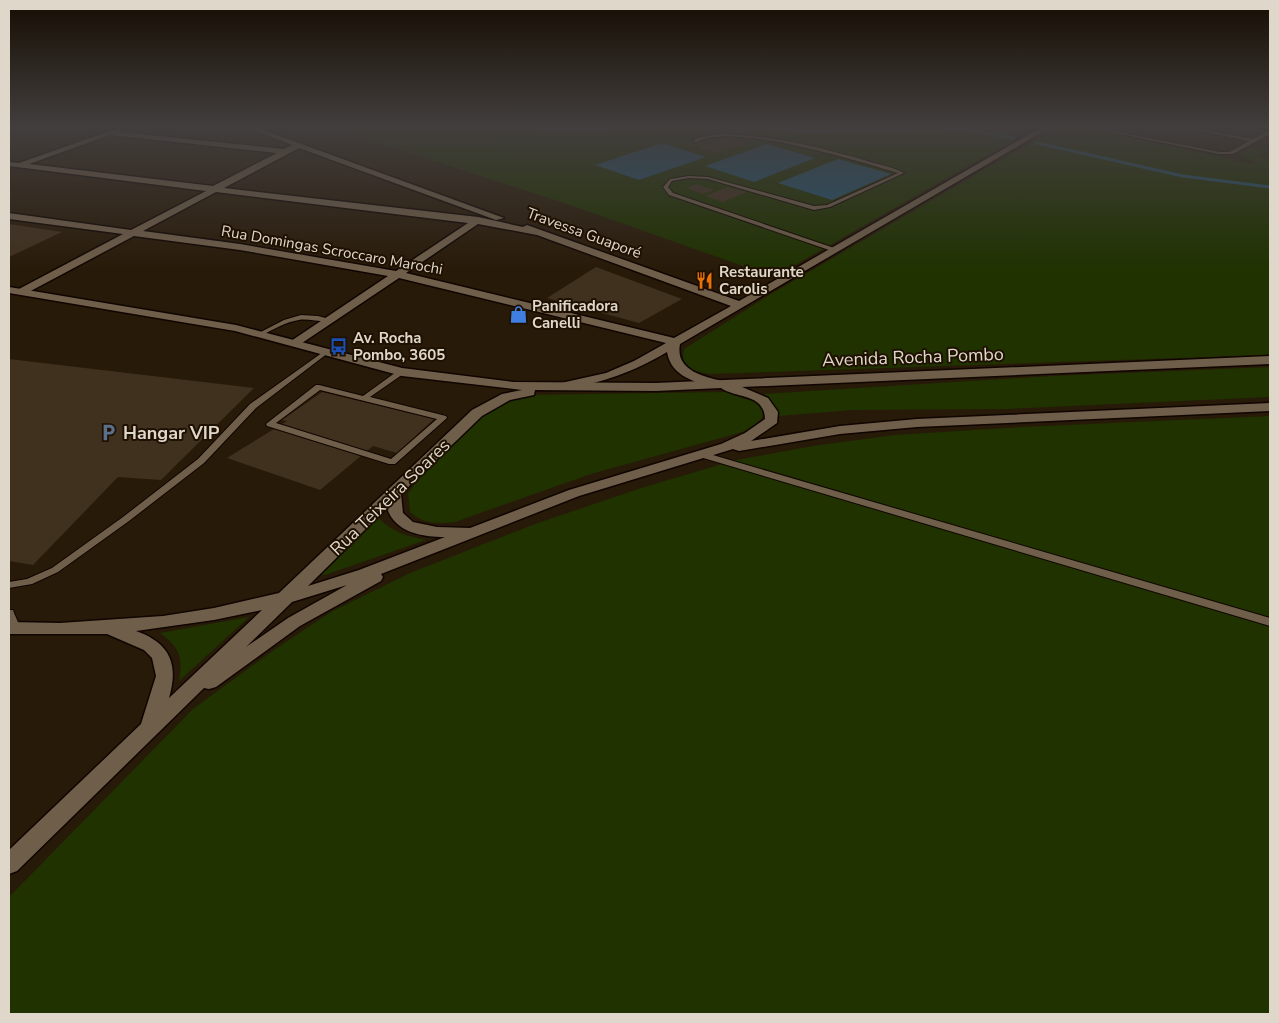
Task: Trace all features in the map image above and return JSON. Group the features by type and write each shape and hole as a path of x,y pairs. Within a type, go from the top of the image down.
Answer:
{"street":[{"path":"99,175 475,221 494,219"},
{"path":"21,292 242,175"},
{"path":"377,175 494,219"},
{"name":"Rua Teixeira Soares","path":"9,864 484,408 506,397 592,381 624,371 965,175"},
{"name":"Rua Domingas Scroccaro Marochi","path":"9,216 265,251 397,274 675,342"},
{"name":"Travessa Guaporé","path":"494,219 537,232 739,305"},
{"path":"295,344 475,221"},
{"path":"9,290 198,320 260,334 402,372 476,382 558,388"},
{"path":"675,342 671,353 672,360 682,370 694,377 756,396 765,401 772,413 772,420 762,430 709,453"},
{"name":"Avenida Rocha Pombo","path":"558,388 718,384 1270,360"},
{"path":"11,623 107,628 185,619 285,598 412,557 482,527 574,493 709,453 804,435 876,426 1270,407"},
{"path":"394,493 396,513 401,520 411,526 443,532 482,527"},
{"name":"Rua Teixeira Soares","path":"149,729 212,680 294,622 412,557"},
{"path":"107,628 145,642 161,653 166,671 149,729"}],"lane":[{"path":"835,250 671,194 665,187 670,180 689,177 708,178 814,208 828,206 898,175"},
{"path":"260,334 291,318 301,316 330,320"},
{"path":"9,585 28,582 55,570 126,519 201,461 252,406 326,352"},
{"path":"364,398 443,418 392,462 270,424 320,387 364,398 402,372"},
{"path":"709,453 1270,622"}],"green space":[{"path":"477,175 952,175 774,277 573,206"},
{"path":"976,175 1270,175 1270,355 710,374 694,371 682,362 684,349 771,294"},
{"path":"1270,367 1270,397 1006,409 853,410 778,416 774,404 763,394 1052,376"},
{"path":"725,392 746,397 755,402 763,410 763,415 759,422 752,428 739,433 591,474 455,522 425,521 410,512 408,494 414,485 481,414 490,407 520,395"},
{"path":"1270,416 1270,1014 9,1014 9,897 193,709 274,650 331,612 410,573 535,524 641,488 736,460 813,446 894,435 1021,427"},
{"path":"378,517 400,533 426,540 325,575 318,574"},
{"path":"249,617 179,681 181,665 176,648 160,633"}],"water":[{"path":"624,175 654,175 639,180"},
{"path":"732,175 772,175 754,182"},
{"path":"799,175 889,175 832,200 778,183"}],"building":[{"path":"696,184 714,190 703,194 686,188"},
{"path":"728,187 746,192 723,202 705,196"},
{"path":"9,224 62,232 9,257"},
{"path":"596,267 682,299 639,323 547,298"},
{"name":"Hangar VIP","path":"9,359 254,388 161,480 118,477 33,565 9,561"},
{"path":"322,392 434,419 397,453 373,446 320,490 227,458 287,421 282,420"}],"waterway":[{"path":"1177,175 1270,187"}],"place":[{"name":"Restaurante Carolis","path":"705,281"},
{"name":"Panificadora Canelli","path":"518,315"},
{"name":"Av. Rocha Pombo, 3605","path":"339,347"},
{"name":"Hangar VIP","path":"109,433"}]}
